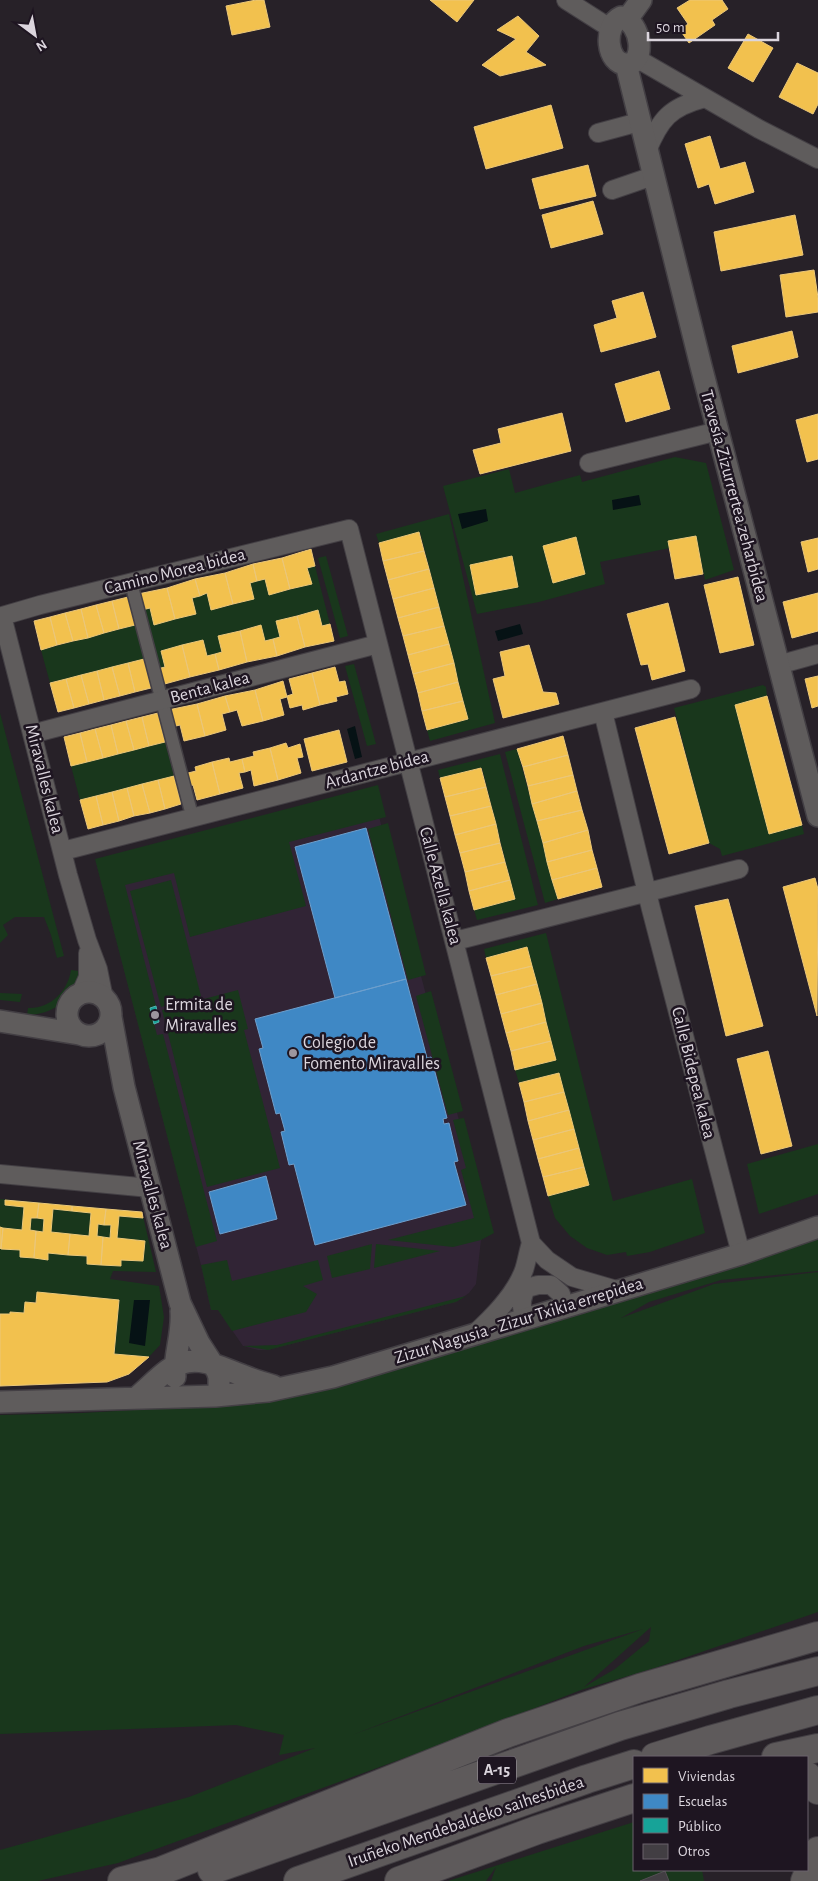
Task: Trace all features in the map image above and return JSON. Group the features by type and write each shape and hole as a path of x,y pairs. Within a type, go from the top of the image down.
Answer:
{"highway":[{"path":"122,1881 161,1871 508,1733 640,1688 818,1636"},
{"name":"A-15","path":"180,1881 620,1726 729,1694 818,1671"},
{"path":"658,1756 818,1710"},
{"path":"781,1756 818,1748"},
{"name":"Iruñeko Mendebaldeko saihesbidea","path":"298,1881 633,1764"},
{"path":"808,1777 818,1790"},
{"path":"400,1881 537,1830 633,1798"},
{"path":"805,1881 818,1851"}],"street":[{"path":"566,0 619,23 641,0"},
{"name":"Travesía Zizurrertea zeharbidea","path":"619,23 634,27 641,47 631,61 639,122 818,816"},
{"path":"631,61 705,98 759,129 818,159"},
{"path":"647,150 656,127 672,112 688,102 705,98"},
{"path":"598,133 639,122"},
{"path":"612,190 653,176"},
{"path":"588,463 718,431"},
{"name":"Camino Morea bidea","path":"2,616 349,529"},
{"name":"Calle Azella kalea","path":"349,529 531,1243 547,1260 572,1277 620,1291"},
{"path":"131,583 190,808"},
{"name":"Miravalles kalea","path":"2,616 62,851 98,969 124,1087 180,1303 199,1343 219,1377 219,1388 215,1396"},
{"name":"Benta kalea","path":"43,731 378,644"},
{"path":"778,665 818,654"},
{"name":"Ardantze bidea","path":"62,851 691,689"},
{"name":"Calle Bidepea kalea","path":"603,712 647,892 741,1254"},
{"path":"455,941 739,869"},
{"name":"Miravalles kalea","path":"75,1000 88,977 88,940"},
{"path":"92,993 108,1008 106,1028 100,1033 84,1035 7,1022 48,1018 57,1014 75,1000 92,993"},
{"path":"75,1000 68,1017 69,1024 84,1035"},
{"name":"Miravalles kalea","path":"84,1035 104,1048 124,1087"},
{"path":"0,1174 150,1188"},
{"name":"Zizur Nagusia - Zizur Txikia errepidea","path":"215,1396 281,1388 333,1377 471,1337 523,1309 620,1291 741,1254 818,1227"},
{"path":"471,1337 500,1307 520,1278 531,1243"},
{"name":"Calle Azella kalea","path":"547,1260 562,1301"},
{"path":"520,1278 523,1309"},
{"path":"523,1309 527,1288 538,1285 551,1285 562,1301"},
{"name":"Miravalles kalea","path":"180,1303 181,1334 175,1366 176,1387 181,1396"},
{"path":"136,1398 167,1370 198,1360 211,1362 244,1376 281,1388"},
{"path":"0,1402 215,1396"}],"shaded area":[{"path":"639,495 641,505 613,510 612,500"},
{"path":"486,509 488,521 462,529 458,514"},
{"path":"520,624 523,634 498,641 495,631"},
{"path":"355,726 362,757 355,759 347,729"},
{"name":"Colegio de Fomento Miravalles","path":"372,790 489,1234 481,1240 476,1284 469,1293 456,1302 268,1350 258,1350 243,1346 218,1310 211,1310 201,1265 96,862"},
{"path":"134,1300 150,1300 145,1346 129,1343"}],"green space":[{"path":"675,457 706,463 734,570 705,580 696,537 669,541 670,548 600,562 605,584 539,602 477,614 443,486 509,469 515,493 580,475 582,482"},
{"path":"449,514 495,723 430,741 427,730 468,719 420,532 379,543 376,534"},
{"path":"326,556 348,636 340,638 318,558"},
{"path":"315,566 330,624 322,626 318,610 276,621 280,637 265,641 260,625 219,636 222,652 207,656 203,640 161,651 165,667 157,669 142,610 150,608 154,624 196,614 192,598 207,593 212,610 254,599 250,583 265,579 269,595 311,584 307,568"},
{"path":"135,625 144,659 50,683 41,650"},
{"path":"354,664 376,744 367,746 345,666"},
{"path":"763,685 766,687 767,696 735,705 802,825 804,834 722,856 720,849 709,843 674,708"},
{"path":"0,713 64,956 57,958 44,917 15,917 3,925 8,935 0,943"},
{"path":"165,742 174,776 80,800 71,766"},
{"path":"517,749 558,899 545,903 505,752"},
{"path":"500,754 538,905 477,920 474,910 515,899 482,768 440,778 438,770"},
{"path":"378,785 386,817 289,842 306,906 190,937 174,873 125,885 156,1006 150,1008 157,1035 163,1034 217,1241 196,1247 95,859"},
{"path":"388,823 426,975 408,980 368,829"},
{"path":"171,880 201,996 161,1007 130,891"},
{"path":"546,933 613,1201 692,1179 705,1233 650,1252 627,1256 626,1252 607,1255 587,1248 570,1236 555,1218 548,1196 588,1185 559,1073 519,1083 515,1070 556,1060 527,947 486,958 484,949"},
{"path":"71,970 79,971 78,981 69,997 46,1012 27,1015 28,1008 44,1005 62,992"},
{"path":"238,990 248,1029 244,1030 280,1168 207,1187 162,1010"},
{"path":"431,991 463,1111 448,1115 416,996"},
{"path":"0,993 22,994 20,1002 0,1000"},
{"path":"464,1118 494,1233 481,1240 453,1247 388,1240 474,1218 461,1170 466,1168 453,1120"},
{"path":"818,1144 818,1194 759,1214 747,1164"},
{"path":"0,1199 142,1212 156,1272 113,1271 110,1279 159,1286 164,1317 160,1345 147,1359 114,1354 119,1300 25,1302 24,1313 11,1312 10,1314 0,1314"},
{"path":"818,1235 818,1271 721,1280 649,1302 621,1318 714,1284 818,1272 818,1612 655,1668 581,1690 467,1735 118,1863 38,1881 0,1881 0,1850 189,1797 315,1748 279,1755 284,1735 236,1725 0,1734 0,1415 82,1413 203,1406 493,1339 582,1314","holes":["651,1627 649,1641 615,1669 584,1687","643,1629 352,1735 584,1646"]},
{"path":"372,1244 370,1269 332,1278 327,1256"},
{"path":"376,1244 440,1251 374,1268"},
{"path":"227,1260 232,1281 318,1260 323,1280 303,1286 317,1294 306,1312 232,1331 218,1310 211,1310 201,1265"},
{"path":"466,1296 456,1302 268,1350 243,1346 277,1345"},
{"path":"633,1822 633,1871 702,1871 704,1881 491,1881 496,1867 486,1881 448,1881"}],"building: Viviendas":[{"path":"264,0 270,27 232,35 226,6"},
{"path":"430,0 474,0 457,22"},
{"path":"690,0 722,0 728,9 712,20 715,25 689,43 680,30 688,24 677,8"},
{"path":"518,16 539,36 526,52 546,65 500,76 482,65 516,39 497,30"},
{"path":"748,34 773,48 753,82 728,68"},
{"path":"797,63 818,73 818,104 813,114 779,97"},
{"path":"551,105 563,148 486,169 474,127"},
{"path":"710,136 720,169 745,162 754,192 715,204 709,184 698,188 685,144"},
{"path":"588,165 596,196 540,209 532,179"},
{"path":"593,201 603,234 551,248 542,215"},
{"path":"795,215 803,255 721,271 714,232"},
{"path":"814,270 818,312 786,317 780,275"},
{"path":"643,292 656,337 601,352 594,325 617,318 612,301"},
{"path":"792,331 798,357 738,373 732,346"},
{"path":"659,371 670,409 626,422 615,384"},
{"path":"562,413 571,451 480,474 473,450 501,443 498,429"},
{"path":"818,414 818,459 807,462 796,420"},
{"path":"419,532 424,551 383,561 379,543"},
{"path":"696,536 703,574 675,579 668,541"},
{"path":"576,537 585,574 553,583 543,546"},
{"path":"818,538 818,569 808,572 801,542"},
{"path":"311,549 315,566 307,568 312,584 290,589 282,558"},
{"path":"424,551 429,569 388,580 383,561"},
{"path":"512,556 518,587 476,595 470,565"},
{"path":"282,558 290,589 269,595 265,579 257,581 253,564"},
{"path":"253,564 257,581 250,583 254,599 233,604 225,573"},
{"path":"429,569 434,588 393,599 388,580"},
{"path":"225,573 233,604 211,610 207,593 200,596 195,579"},
{"path":"738,577 754,645 720,653 704,585"},
{"path":"195,579 200,596 192,598 196,614 175,619 167,588"},
{"path":"167,588 175,619 154,625 150,608 142,610 138,594"},
{"path":"434,588 439,607 398,618 393,599"},
{"path":"818,593 818,631 792,638 783,602"},
{"path":"128,597 135,625 119,629 112,601"},
{"path":"112,601 119,629 104,633 96,605"},
{"path":"668,603 685,671 652,680 648,664 641,665 627,614"},
{"path":"96,605 104,633 88,638 81,609"},
{"path":"439,607 444,626 403,636 398,618"},
{"path":"81,609 88,638 73,641 65,613"},
{"path":"318,610 322,626 330,624 334,641 305,647 297,616"},
{"path":"65,613 73,641 57,645 50,617"},
{"path":"297,616 305,647 277,656 273,639 280,637 276,621"},
{"path":"50,617 57,645 41,650 34,621"},
{"path":"261,625 265,641 273,639 277,656 247,662 240,631"},
{"path":"444,626 449,644 408,655 403,636"},
{"path":"240,631 247,662 219,670 215,654 222,652 218,636"},
{"path":"203,640 207,656 215,654 219,670 190,677 182,645"},
{"path":"449,644 454,663 413,674 408,655"},
{"path":"182,645 190,677 161,685 157,669 165,667 161,651"},
{"path":"529,645 543,692 556,693 559,704 503,718 493,679 505,676 500,652"},
{"path":"144,659 151,688 135,692 128,663"},
{"path":"128,663 135,692 120,696 112,667"},
{"path":"454,663 458,682 418,693 413,674"},
{"path":"112,667 120,696 104,700 97,671"},
{"path":"335,667 339,682 345,681 348,694 336,697 337,701 320,705 312,673"},
{"path":"97,671 104,700 89,704 81,675"},
{"path":"312,673 320,705 303,710 302,705 290,708 287,696 293,694 289,679"},
{"path":"81,675 89,704 74,708 66,679"},
{"path":"818,676 818,706 812,708 805,679"},
{"path":"66,679 74,708 58,712 50,683"},
{"path":"283,681 287,697 280,699 284,715 263,721 255,690"},
{"path":"458,682 463,701 422,711 418,693"},
{"path":"255,690 263,721 242,726 237,710 230,712 225,696"},
{"path":"225,696 230,712 222,714 226,730 205,736 197,704"},
{"path":"767,696 802,825 769,834 735,705"},
{"path":"463,701 468,719 427,730 422,711"},
{"path":"197,704 205,736 184,741 180,725 172,727 168,710"},
{"path":"158,713 165,742 149,746 142,717"},
{"path":"142,717 149,746 134,750 126,721"},
{"path":"675,717 709,843 669,854 635,728"},
{"path":"126,721 134,750 118,754 111,725"},
{"path":"111,725 118,754 103,758 95,729"},
{"path":"95,729 103,758 87,762 80,733"},
{"path":"339,730 347,762 312,771 304,739"},
{"path":"80,733 87,762 71,766 64,737"},
{"path":"563,736 568,755 523,767 517,749"},
{"path":"286,743 288,748 300,744 303,757 297,758 301,773 278,780 270,748"},
{"path":"270,748 278,780 254,786 251,770 245,772 242,759 254,756 253,752"},
{"path":"568,755 573,775 528,786 523,767"},
{"path":"229,758 230,762 242,759 245,772 239,773 243,788 220,794 212,762"},
{"path":"212,762 220,794 197,800 193,785 187,787 184,774 196,771 195,767"},
{"path":"481,768 486,787 445,797 440,778"},
{"path":"573,775 577,791 532,804 528,786"},
{"path":"174,776 181,804 165,809 158,780"},
{"path":"158,780 165,809 150,813 142,784"},
{"path":"142,784 150,813 134,816 127,788"},
{"path":"486,787 491,806 450,816 445,797"},
{"path":"127,788 134,816 119,821 112,792"},
{"path":"577,791 582,810 537,821 532,804"},
{"path":"112,792 119,821 103,825 96,796"},
{"path":"96,796 103,825 88,829 80,800"},
{"path":"491,806 496,824 455,835 450,816"},
{"path":"582,810 588,830 543,843 537,821"},
{"path":"496,824 500,843 460,853 455,835"},
{"path":"588,830 592,850 547,862 543,843"},
{"path":"500,843 505,862 465,872 460,853"},
{"path":"592,850 597,868 552,880 547,862"},
{"path":"505,862 510,880 469,891 465,872"},
{"path":"597,868 602,887 558,899 552,880"},
{"path":"815,878 818,889 817,1016 783,887"},
{"path":"510,880 515,899 474,910 469,891"},
{"path":"728,899 763,1026 726,1036 695,906"},
{"path":"527,947 532,966 491,976 486,958"},
{"path":"532,966 537,984 496,995 491,976"},
{"path":"537,984 542,1003 501,1014 496,995"},
{"path":"542,1003 546,1022 506,1033 501,1014"},
{"path":"546,1022 551,1041 511,1051 506,1033"},
{"path":"551,1041 556,1060 515,1070 511,1051"},
{"path":"768,1051 792,1146 761,1154 737,1059"},
{"path":"559,1073 564,1092 524,1102 519,1083"},
{"path":"564,1092 569,1110 528,1121 524,1102"},
{"path":"569,1110 574,1129 533,1140 528,1121"},
{"path":"574,1129 579,1148 538,1159 533,1140"},
{"path":"579,1148 584,1167 543,1177 538,1159"},
{"path":"584,1167 589,1185 548,1196 543,1177"},
{"path":"5,1200 39,1203 37,1218 31,1218 30,1230 36,1231 34,1258 20,1257 20,1250 1,1249 3,1228 22,1230 24,1207 5,1205"},
{"path":"39,1203 72,1206 72,1211 53,1209 51,1232 70,1234 68,1255 48,1253 48,1260 34,1258 36,1231 43,1232 44,1219 37,1218"},
{"path":"72,1206 106,1209 104,1225 98,1224 97,1236 103,1237 101,1265 87,1264 87,1256 68,1255 70,1234 89,1236 91,1213 72,1211"},
{"path":"106,1209 142,1212 143,1218 119,1216 117,1238 145,1241 143,1261 121,1260 121,1266 101,1265 103,1237 110,1238 111,1225 104,1225"},
{"path":"0,1227 3,1228 1,1249 0,1248"},
{"path":"37,1292 119,1300 114,1354 149,1357 129,1374 107,1382 0,1386 0,1314 10,1314 10,1312 24,1313 25,1302 36,1303"}],"building: Escuelas":[{"path":"366,828 406,979 335,998 295,847"},
{"path":"406,979 427,1058 431,1057 447,1118 443,1119 444,1124 449,1123 458,1161 454,1162 466,1205 315,1245 294,1164 289,1165 281,1132 285,1131 280,1113 276,1114 259,1049 263,1048 255,1019"},
{"path":"266,1176 277,1219 220,1234 209,1192"}],"building: Público":[{"name":"Ermita de Miravalles","path":"156,1006 159,1022 154,1024 150,1008"}],"building: Otros":[{"path":"665,1871 669,1881 640,1881"}],"place":[{"name":"Ermita de Miravalles","path":"155,1015"},
{"name":"Colegio de Fomento Miravalles","path":"293,1053"}]}
